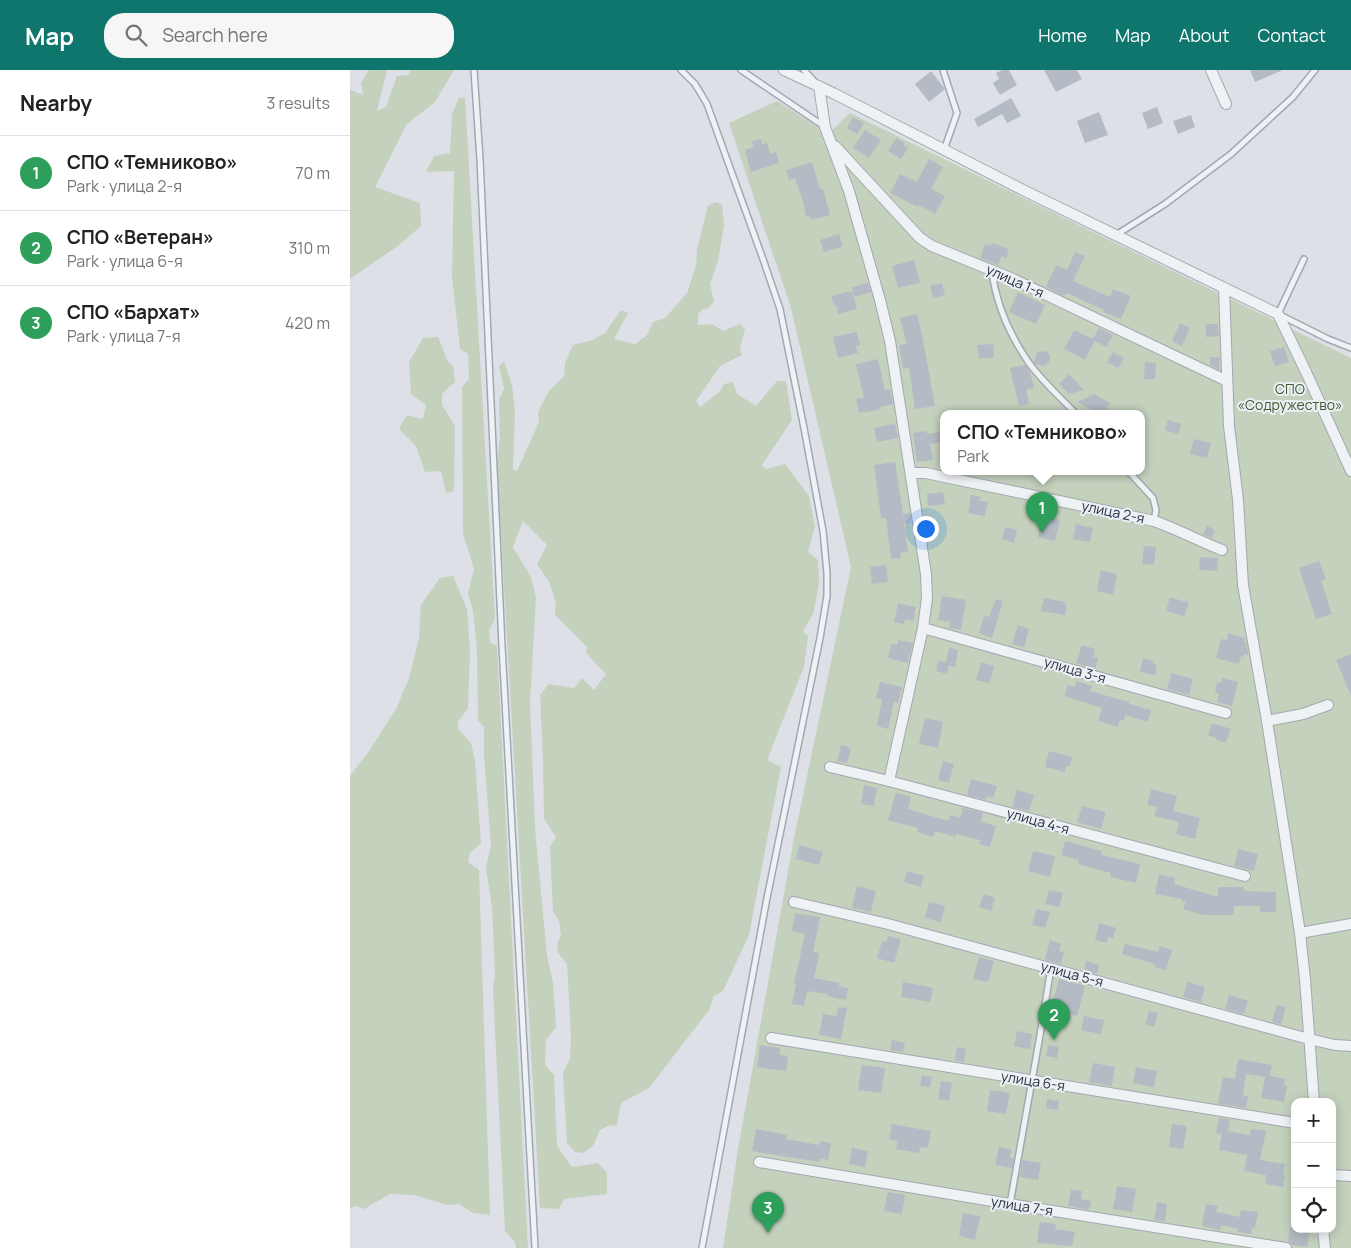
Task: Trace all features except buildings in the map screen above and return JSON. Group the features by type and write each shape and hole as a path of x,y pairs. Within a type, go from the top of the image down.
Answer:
{"street":[{"path":"784,70 1116,236 1278,314 1351,471"},
{"path":"1211,70 1226,104"},
{"path":"818,86 825,127 849,191 888,333 926,574 923,628 889,781"},
{"name":"улица 1-я","path":"831,142 920,238 932,246 1013,279 1227,381"},
{"path":"1224,288 1229,426 1238,500 1243,585 1267,720 1300,933 1314,1098"},
{"name":"улица 2-я","path":"911,473 926,473 1154,521 1173,527 1222,550"},
{"name":"улица 3-я","path":"923,628 1226,713"},
{"path":"1267,720 1303,714 1328,705"},
{"name":"улица 4-я","path":"830,768 889,781 1245,876"},
{"name":"улица 5-я","path":"794,902 888,924 1308,1039 1351,1046"},
{"path":"1300,933 1351,924"},
{"name":"улица 6-я","path":"771,1038 1291,1122"},
{"name":"улица 7-я","path":"759,1162 1286,1248"},
{"path":"1336,1174 1351,1176"},
{"path":"1324,1233 1325,1248"}],"lane":[{"path":"474,70 480,160 502,646 535,1248"},
{"path":"681,70 695,84 707,104 780,309 823,530 827,573 827,596 820,638 767,898 702,1248"},
{"path":"741,70 825,127"},
{"path":"804,70 818,86"},
{"path":"943,70 957,113 944,150"},
{"path":"1116,236 1165,204 1231,154 1293,97 1315,70"},
{"path":"1304,259 1278,314 1328,339 1351,348"},
{"path":"992,270 998,304 1015,341 1030,364 1072,410"},
{"path":"1132,475 1153,498 1156,510 1154,521"},
{"path":"1010,1204 1051,968"}],"green space":[{"path":"369,70 387,70 377,111 386,107 397,76 408,75 411,70 454,70 435,102 407,124 375,187 420,203 421,226 399,245 350,279 350,90 363,95 361,83"},
{"path":"459,98 465,98 495,619 489,630 490,643 497,646 528,1248 516,1248 515,1242 505,1231 493,989 495,975 492,908 486,868 491,845 484,756 484,727 478,721 477,650 473,611 468,593 474,569 463,534 462,387 469,379 468,354 460,349 452,277 454,171 426,172 434,156 450,153 452,114"},
{"name":"СПО «Содружество»","path":"777,101 828,134 850,113 1351,358 1351,1248 723,1248 738,1149 794,838 851,567 791,308 729,123"},
{"path":"715,202 722,205 724,226 718,261 710,284 714,301 709,308 702,310 698,314 698,325 712,324 723,331 740,324 745,329 740,348 742,355 720,366 696,401 700,407 720,391 724,384 733,382 737,394 756,406 777,381 786,381 792,420 762,465 766,469 785,464 809,496 815,526 808,552 818,560 819,583 814,612 803,631 808,636 804,667 767,760 781,767 749,935 723,991 714,996 709,1010 649,1088 621,1103 617,1125 608,1126 600,1130 593,1146 583,1153 575,1152 567,1143 563,1072 570,1059 571,1036 567,964 558,953 557,944 561,935 559,921 553,912 550,847 556,837 544,819 540,695 549,684 574,688 582,678 594,690 606,674 586,653 587,647 555,615 556,603 549,582 537,564 547,545 523,521 513,547 531,577 536,597 530,702 535,828 547,956 553,982 556,1027 546,1040 545,1065 554,1075 557,1146 572,1167 598,1163 607,1173 607,1194 564,1199 559,1209 540,1208 497,465 500,438 499,399 504,389 499,366 504,361 512,385 515,411 513,469 517,471 539,422 538,412 549,391 564,376 565,363 573,345 592,340 605,333 621,310 628,313 614,339 635,344 647,335 653,322 665,318 687,293 696,266 697,249 708,206"},
{"path":"438,337 448,362 453,365 455,382 442,394 442,405 455,426 454,491 446,493 441,471 425,472 416,446 399,429 407,415 423,419 426,405 411,394 409,362 423,338"},
{"path":"453,576 467,609 470,650 468,708 458,722 458,729 471,743 475,760 481,843 470,853 468,862 479,870 490,1215 473,1213 459,1204 448,1205 414,1195 390,1194 364,1209 355,1206 350,1208 350,776 369,751 396,709 409,678 419,638 421,605 440,578"}],"place":[{"name":"СПО «Темниково»","path":"1042,533"},
{"name":"СПО «Ветеран»","path":"1054,1040"},
{"name":"СПО «Бархат»","path":"768,1233"}]}
